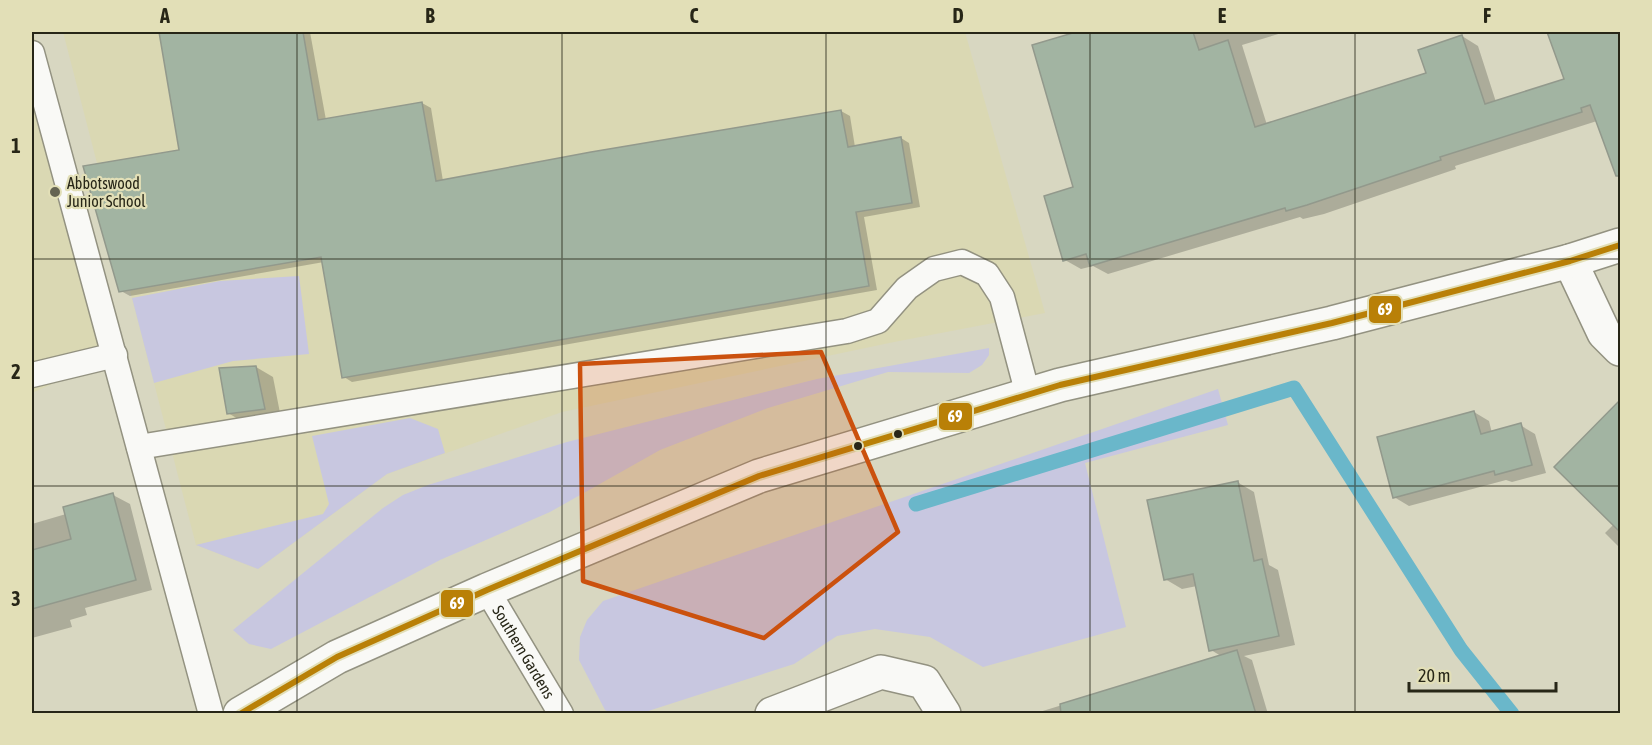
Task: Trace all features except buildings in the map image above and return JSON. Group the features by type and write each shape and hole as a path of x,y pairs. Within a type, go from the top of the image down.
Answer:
{"main road":[{"path":"240,714 337,657 486,590 759,476 1092,376 1332,323 1570,261 1620,245"},
{"path":"1570,261 1604,333 1620,349"},
{"path":"772,714 881,672 924,682 944,714"}],"lane":[{"path":"32,53 212,714"},
{"path":"140,447 847,331 878,321 907,288 934,269 962,262 987,274 1002,297 1028,395"},
{"path":"32,375 115,355"},
{"name":"Southern Gardens","path":"486,590 561,714"}],"highlighted area":[{"path":"821,352 898,532 764,638 583,581 580,364"}],"shaded area":[{"name":"Abbotswood Junior School","path":"32,32 123,352 32,393"},
{"path":"63,32 965,32 1045,313 894,342 562,412 387,474 258,569 196,545"},
{"path":"299,276 309,354 233,361 154,383 132,298 220,281"},
{"path":"989,348 989,355 982,365 969,373 888,372 768,408 660,450 550,512 440,560 271,649 249,644 233,630 383,508 403,495 428,485 567,442 817,379"},
{"path":"1218,389 1228,425 1085,463 1126,627 983,667 930,637 875,629 837,636 794,664 642,713 611,713 605,710 579,660 580,637 587,620 603,601"},
{"path":"410,418 438,429 445,453 387,474 258,569 196,545 323,514 329,504 312,436"}],"waterway":[{"path":"916,504 1294,388 1461,650 1512,714"}],"transit line":[{"name":"69","path":"240,714 337,657 487,590 759,476 1060,385 1332,323 1570,261 1620,245"}],"place":[{"name":"Abbotswood Junior School","path":"55,192"}]}
